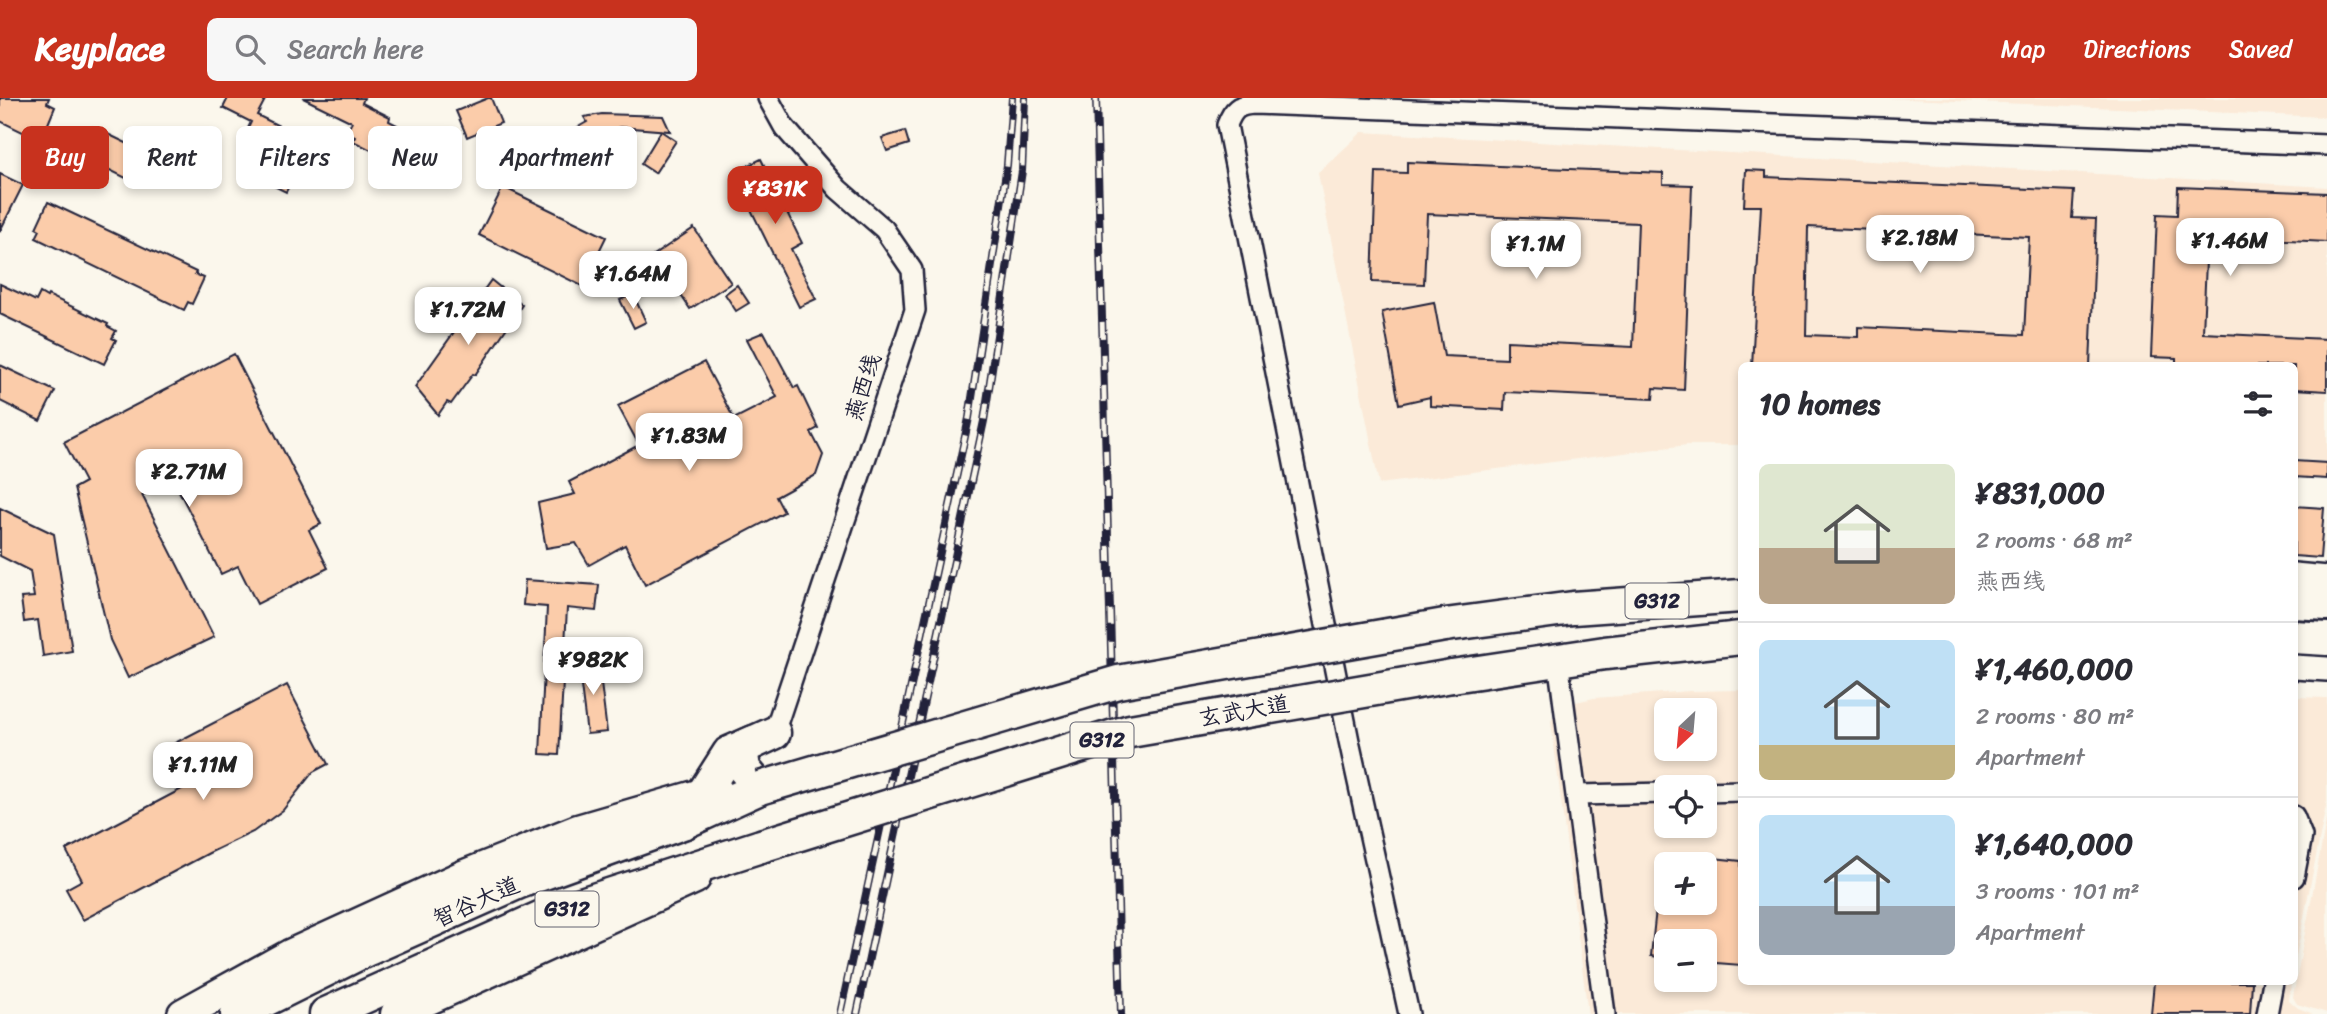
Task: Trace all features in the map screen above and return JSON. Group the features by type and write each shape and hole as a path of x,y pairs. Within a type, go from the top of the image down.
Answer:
{"highway":[{"name":"G312","path":"760,788 1118,682 1445,625 1573,608 1738,596"},
{"path":"2298,602 2327,604"},
{"path":"2298,637 2327,639"},
{"name":"玄武大道","path":"761,846 1130,731 1452,676 1605,653 1738,638"},
{"path":"760,788 744,769 741,748 774,733"},
{"path":"685,822 729,753 774,733"},
{"name":"智谷大道","path":"237,1014 368,950 519,882 685,822 760,788"},
{"name":"智谷大道","path":"326,1014 387,1001 544,916 761,846"}],"main road":[{"path":"183,1014 290,955 463,876 578,830 702,794 760,788"}],"street":[{"name":"燕西线","path":"768,98 784,127 838,189 884,229 891,239 912,270 915,310 774,733"},
{"path":"1409,1014 1349,741 1227,125 1232,113 1241,105 1254,104 2327,145"},
{"path":"2298,575 2327,578"},
{"path":"1573,608 1738,580"},
{"path":"1605,653 1738,652"},
{"path":"1558,660 1605,1014"},
{"path":"2298,667 2327,669"},
{"path":"1717,792 1738,791"},
{"path":"1577,795 1654,793"},
{"path":"2298,826 2302,836 2298,856"},
{"path":"2267,1014 2272,985"}],"shaded area":[{"path":"1886,98 2327,98 2327,117"},
{"path":"1362,132 2327,187 2327,462 2298,459 2298,362 1738,362 1738,445 1687,445 1379,484 1318,173"},
{"path":"1738,690 1738,985 2291,985 2289,1000 2298,1008 2313,1014 1588,1014 1551,721 1562,705 1594,698"},
{"path":"2298,697 2327,698 2327,801 2298,946"},
{"path":"2327,816 2327,1013 2297,1004 2293,997 2295,985 2298,985 2298,970"}],"building":[{"path":"0,98 49,98 47,103 55,107 47,126 21,126 21,131 0,121"},
{"path":"228,98 266,98 257,115 279,126 249,126 251,122 223,108"},
{"path":"303,98 364,98 362,103 390,117 389,121 397,125 368,126 368,148 354,142 354,126 350,126 352,122"},
{"path":"491,98 501,123 494,126 476,126 476,133 467,137 456,111"},
{"path":"602,114 663,116 670,131 637,128 637,126 580,126 587,122 584,117"},
{"path":"661,131 676,141 655,173 641,164"},
{"path":"905,131 909,144 887,151 882,138"},
{"path":"109,135 123,141 123,177 109,170"},
{"path":"761,159 802,243 791,249 816,299 799,307 733,173"},
{"path":"1407,162 1663,173 1663,184 1692,185 1684,390 1654,388 1653,399 1505,392 1504,410 1430,406 1430,397 1399,404 1382,312 1434,302 1444,356 1507,359 1507,341 1633,347 1638,223 1427,214 1424,284 1372,282 1376,172 1407,173"},
{"path":"1746,170 1766,171 1766,177 2074,191 2072,218 2096,219 2090,362 1752,362 1761,206 1744,206","holes":["1808,227 2029,237 2024,335 1858,327 1858,337 1806,335"]},
{"path":"0,174 21,184 21,189 0,231"},
{"path":"2178,187 2327,193 2327,242 2207,236 2203,333 2327,339 2327,391 2298,389 2298,362 2176,362 2176,358 2151,357 2157,214 2177,215"},
{"path":"502,189 507,189 606,237 582,286 479,235"},
{"path":"48,202 196,272 195,274 204,278 192,304 188,302 184,310 36,238 40,230 36,228"},
{"path":"694,228 731,283 690,309 654,255"},
{"path":"491,280 522,305 475,375 473,374 451,404 447,402 438,415 415,387"},
{"path":"0,284 36,301 40,293 47,297 48,295 108,324 107,326 116,331 112,338 116,340 104,364 0,314"},
{"path":"737,285 749,303 736,311 725,294"},
{"path":"633,294 646,322 634,328 620,300"},
{"path":"764,332 794,388 798,386 818,428 811,432 823,455 816,475 776,497 784,512 645,585 625,545 589,565 576,543 546,548 538,503 575,494 569,482 639,445 618,406 704,362 734,419 777,397 747,339"},
{"path":"234,354 321,524 309,530 328,568 257,604 238,566 221,574 173,479 142,495 214,637 128,678 110,640 74,488 85,482 64,442"},
{"path":"0,365 55,391 40,421 0,401"},
{"path":"2298,461 2327,463 2327,479 2298,477"},
{"path":"2298,506 2324,508 2320,558 2298,556"},
{"path":"0,508 54,534 72,651 43,656 38,620 24,622 21,598 34,597 30,571 0,556"},
{"path":"525,580 599,585 596,611 567,608 559,755 540,754 547,607 523,605"},
{"path":"598,659 607,732 587,734 578,662"},
{"path":"287,685 328,764 313,772 283,810 253,832 83,920 66,889 82,880 66,850 195,782 175,743"},
{"path":"1717,858 1738,861 1738,965 1717,963 1717,929 1654,929 1654,956 1651,956 1655,915 1717,915"},
{"path":"2154,985 2252,985 2250,1014 2151,1014"}],"railway":[{"path":"840,1014 969,418 1007,165 1012,98"},
{"path":"857,1014 984,421 1022,171 1025,98"},
{"path":"1096,98 1121,1014"}]}
